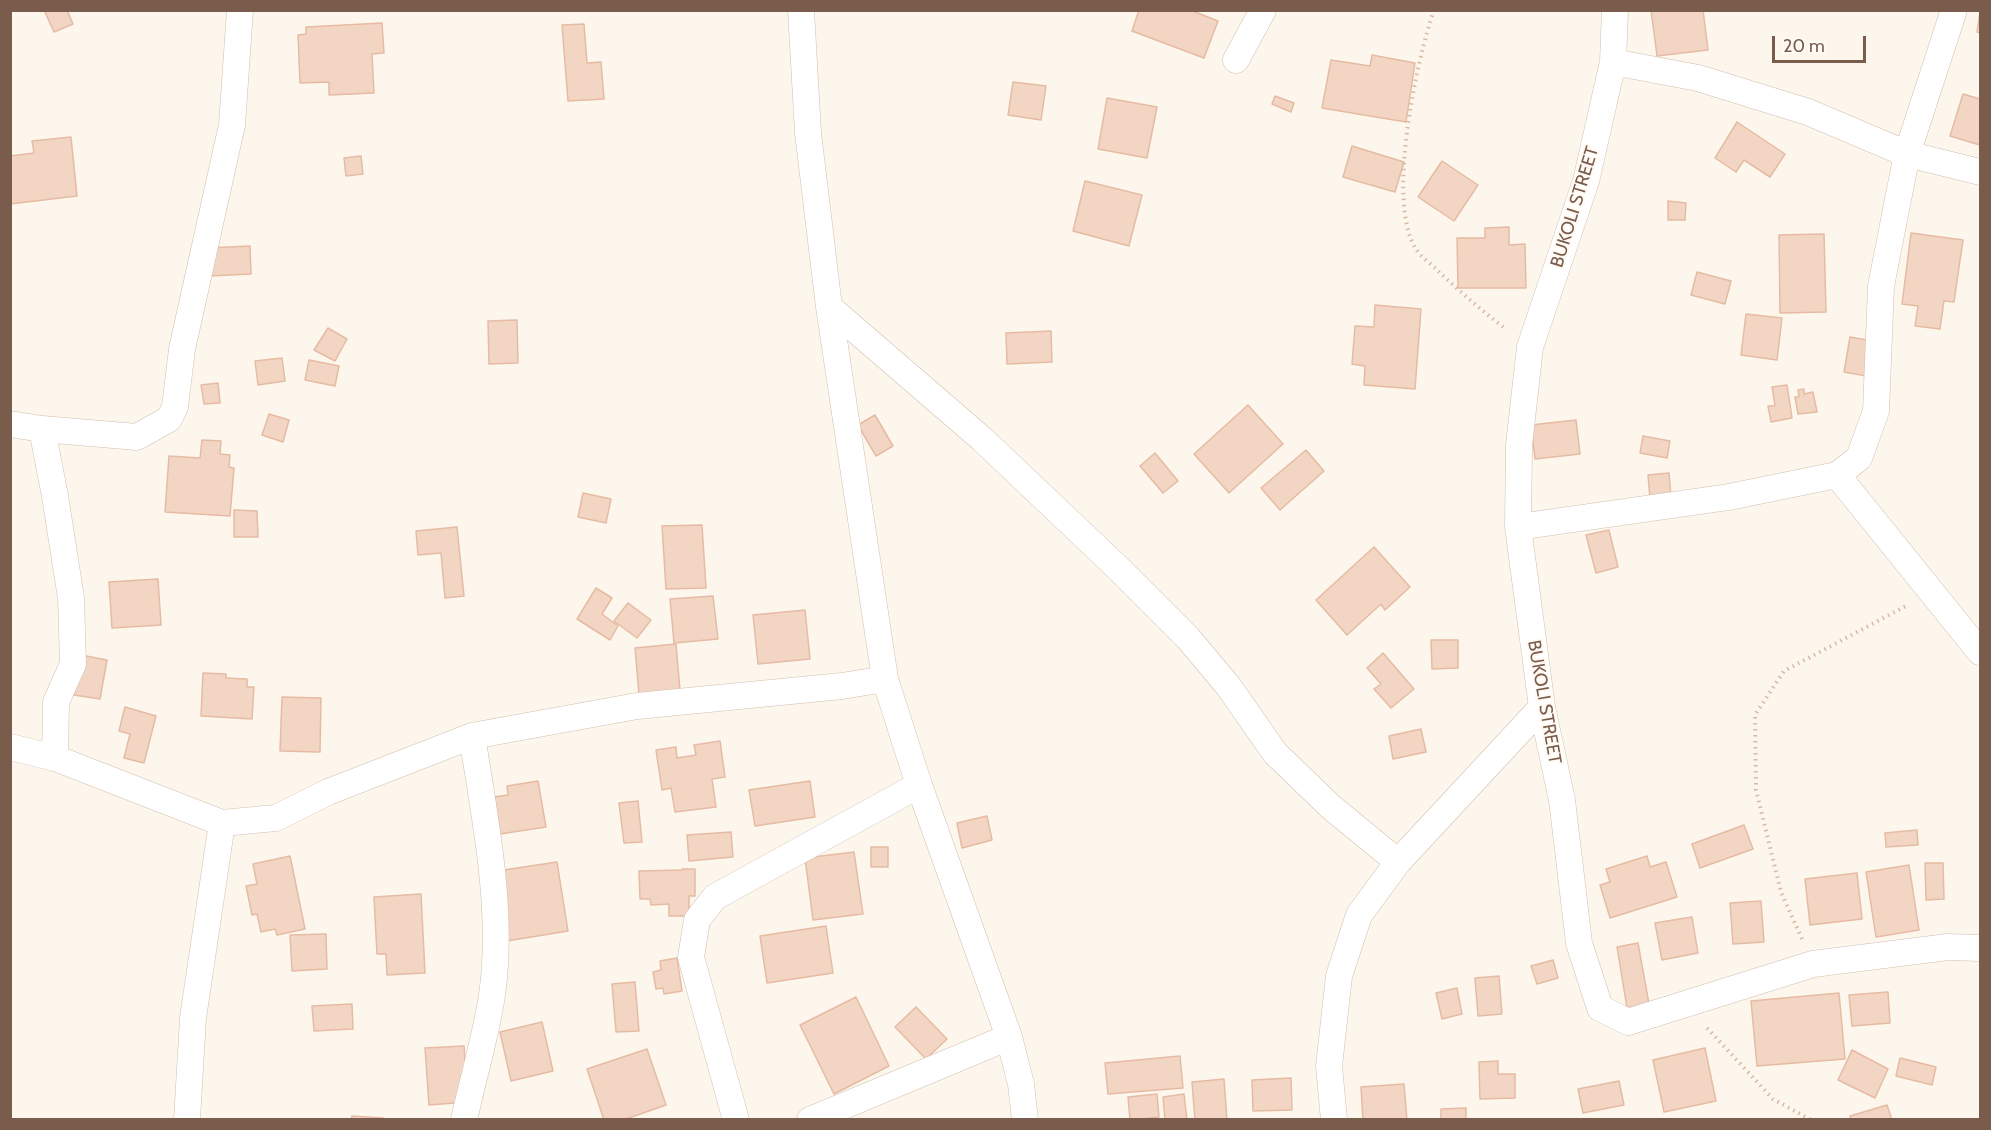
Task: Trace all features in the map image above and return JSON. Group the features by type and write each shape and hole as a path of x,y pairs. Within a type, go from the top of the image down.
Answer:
{"street":[{"path":"10,424 138,437 169,419 175,408 182,349 232,125 240,10"},
{"path":"801,10 808,133 829,307 885,679 919,785 1009,1037 1021,1084 1025,1119"},
{"path":"1236,60 1263,10"},
{"name":"BUKOLI STREET","path":"1615,10 1613,62 1586,181 1530,347 1519,446 1518,527 1542,707 1562,800 1579,943 1600,1008 1628,1022 1813,964 1948,947 1980,948"},
{"path":"1518,527 1729,497 1837,476 1859,458 1876,411 1881,286 1907,154 1954,10"},
{"path":"1613,62 1698,78 1808,112 1907,154 1980,172"},
{"path":"829,307 982,439 1117,567 1188,638 1229,687 1275,753 1331,807 1398,862"},
{"path":"42,429 71,598 73,664 56,702 55,758"},
{"path":"1837,476 1980,652"},
{"path":"10,747 55,758 222,823 276,818 328,792 472,736 637,706 842,686 885,679"},
{"path":"1334,1119 1329,1066 1339,976 1359,915 1398,862 1542,707"},
{"path":"464,1119 492,994 496,926 485,817 472,736"},
{"path":"731,1119 691,957 697,920 714,897 919,785"},
{"path":"188,1119 193,1018 222,823"},
{"path":"810,1119 1009,1037"}],"path":[{"path":"1434,10 1426,35 1404,147 1405,220 1416,250 1469,301 1530,347"},
{"path":"1813,964 1781,892 1756,790 1755,716 1784,671 1932,592"},
{"path":"1683,1004 1773,1099 1811,1119"}],"building":[{"path":"44,10 67,10 73,24 54,32"},
{"path":"1139,10 1190,10 1218,21 1204,58 1132,31"},
{"path":"1651,10 1703,10 1708,50 1657,56"},
{"path":"1980,12 1980,33 1977,32"},
{"path":"382,23 384,53 372,54 374,93 329,95 329,82 300,83 298,35 306,34 306,27"},
{"path":"584,24 587,63 601,62 604,99 568,101 562,25"},
{"path":"1372,55 1415,63 1406,122 1322,108 1331,60 1370,66"},
{"path":"1013,82 1046,86 1041,120 1008,115"},
{"path":"1963,94 1980,99 1980,145 1950,136"},
{"path":"1275,96 1294,103 1291,112 1272,104"},
{"path":"1107,98 1157,107 1147,158 1098,149"},
{"path":"1737,122 1785,154 1770,177 1744,160 1736,172 1715,158"},
{"path":"71,137 77,196 10,204 10,156 34,153 32,141"},
{"path":"1352,146 1404,162 1395,192 1343,177"},
{"path":"361,156 363,174 346,176 344,158"},
{"path":"1442,161 1478,185 1454,221 1418,197"},
{"path":"1085,181 1142,195 1129,246 1073,231"},
{"path":"1668,201 1686,203 1685,220 1668,220"},
{"path":"1509,227 1509,245 1525,244 1526,288 1458,288 1457,238 1485,238 1485,228"},
{"path":"1911,233 1963,240 1954,302 1944,301 1940,329 1915,326 1918,306 1902,304"},
{"path":"1824,234 1826,312 1780,313 1779,235"},
{"path":"250,246 251,274 208,276 207,248"},
{"path":"1697,272 1731,281 1725,304 1691,295"},
{"path":"1375,305 1421,309 1415,389 1364,385 1365,366 1352,364 1355,326 1374,327"},
{"path":"1746,314 1782,318 1777,360 1741,355"},
{"path":"517,320 518,363 489,364 488,321"},
{"path":"328,328 347,339 335,361 314,350"},
{"path":"1051,331 1052,362 1007,364 1006,333"},
{"path":"1850,337 1878,342 1872,377 1844,372"},
{"path":"282,358 285,381 258,385 255,361"},
{"path":"309,360 339,366 335,386 305,380"},
{"path":"218,383 220,403 204,404 201,385"},
{"path":"1787,385 1792,418 1771,422 1768,406 1775,406 1772,387"},
{"path":"1804,389 1804,394 1813,392 1817,412 1798,414 1795,397 1799,397 1798,390"},
{"path":"1248,405 1283,444 1229,493 1194,454"},
{"path":"269,414 289,420 283,442 262,435"},
{"path":"875,415 893,446 876,456 858,425"},
{"path":"1576,420 1580,454 1535,459 1531,425"},
{"path":"1643,436 1670,441 1667,458 1640,453"},
{"path":"202,440 221,441 220,454 230,455 229,467 234,468 230,516 165,512 169,456 200,458"},
{"path":"1306,450 1324,471 1280,510 1261,488"},
{"path":"1155,453 1178,481 1163,493 1140,466"},
{"path":"1669,473 1671,497 1650,499 1648,475"},
{"path":"583,493 611,499 606,523 578,517"},
{"path":"234,510 257,511 258,537 234,537"},
{"path":"702,525 706,588 666,589 662,526"},
{"path":"457,527 464,596 445,598 441,553 418,555 416,531"},
{"path":"1609,530 1618,567 1596,573 1586,535"},
{"path":"1374,547 1410,587 1385,610 1381,604 1347,635 1316,600"},
{"path":"158,579 161,625 112,628 109,582"},
{"path":"596,588 612,598 602,614 618,626 610,640 577,619"},
{"path":"713,596 718,639 674,643 670,599"},
{"path":"628,603 651,620 637,638 614,621"},
{"path":"805,610 810,659 758,664 753,615"},
{"path":"1431,640 1458,640 1458,668 1432,669"},
{"path":"676,644 680,690 639,694 635,648"},
{"path":"1383,653 1414,689 1391,708 1374,689 1381,684 1367,668"},
{"path":"81,655 107,660 100,699 74,695"},
{"path":"203,673 226,674 226,678 247,679 247,687 254,687 252,719 201,716"},
{"path":"282,697 321,698 320,752 280,751"},
{"path":"125,707 156,716 144,763 124,758 130,734 119,731"},
{"path":"1421,729 1426,752 1393,759 1389,736"},
{"path":"720,741 725,777 712,779 716,807 675,812 671,788 662,790 656,750 676,747 677,758 696,755 694,745"},
{"path":"538,781 546,827 500,834 494,797 508,795 507,786"},
{"path":"810,781 815,817 755,826 749,790"},
{"path":"638,801 642,842 624,843 619,803"},
{"path":"987,816 992,840 962,848 957,823"},
{"path":"1744,825 1753,849 1700,868 1692,844"},
{"path":"1917,830 1918,845 1886,847 1885,833"},
{"path":"731,832 733,857 689,861 687,835"},
{"path":"871,847 888,847 888,867 871,867"},
{"path":"854,852 863,914 813,920 805,858"},
{"path":"290,856 305,929 277,935 275,929 261,932 257,914 252,915 246,886 257,884 253,864"},
{"path":"1647,856 1650,867 1666,862 1677,897 1610,918 1600,885 1610,882 1606,869"},
{"path":"557,862 568,931 507,941 497,871"},
{"path":"1925,863 1943,863 1944,899 1926,900"},
{"path":"1909,865 1919,930 1876,937 1866,872"},
{"path":"695,869 695,896 689,896 689,916 669,916 669,904 651,905 650,899 640,899 639,871"},
{"path":"1857,873 1862,919 1810,925 1805,879"},
{"path":"421,894 425,973 387,975 386,954 377,954 374,897"},
{"path":"1761,901 1764,942 1733,944 1730,903"},
{"path":"1692,917 1698,953 1662,960 1655,923"},
{"path":"826,926 833,973 767,983 760,936"},
{"path":"326,934 327,969 292,971 290,935"},
{"path":"1638,943 1649,1004 1627,1008 1617,947"},
{"path":"677,958 682,991 664,994 663,988 656,989 653,972 661,970 660,961"},
{"path":"1553,960 1558,978 1537,984 1531,966"},
{"path":"1499,976 1502,1014 1478,1016 1475,978"},
{"path":"635,982 639,1031 616,1032 612,984"},
{"path":"1457,988 1462,1014 1442,1019 1436,993"},
{"path":"1888,992 1890,1023 1852,1026 1849,995"},
{"path":"1839,993 1845,1059 1757,1066 1751,1001"},
{"path":"856,997 889,1066 834,1094 800,1025"},
{"path":"352,1004 353,1029 314,1031 312,1006"},
{"path":"916,1007 947,1039 926,1059 895,1027"},
{"path":"542,1022 553,1071 511,1081 500,1032"},
{"path":"464,1046 468,1102 429,1105 425,1048"},
{"path":"1705,1048 1716,1101 1664,1112 1653,1060"},
{"path":"647,1049 666,1105 623,1120 604,1120 587,1069"},
{"path":"1852,1050 1888,1069 1875,1098 1838,1080"},
{"path":"1180,1056 1183,1088 1108,1094 1105,1063"},
{"path":"1900,1058 1936,1067 1932,1085 1896,1076"},
{"path":"1498,1061 1498,1074 1515,1074 1515,1098 1480,1099 1479,1062"},
{"path":"1291,1078 1292,1110 1253,1111 1252,1080"},
{"path":"1224,1079 1227,1120 1195,1120 1192,1082"},
{"path":"1619,1081 1624,1105 1583,1113 1578,1089"},
{"path":"1404,1084 1407,1120 1363,1120 1361,1087"},
{"path":"1157,1094 1159,1117 1130,1120 1128,1097"},
{"path":"1184,1094 1187,1120 1165,1120 1163,1097"},
{"path":"1887,1105 1892,1120 1851,1120 1850,1116"},
{"path":"1466,1108 1466,1120 1441,1120 1441,1109"},
{"path":"352,1116 383,1118 383,1120 351,1120"}]}
